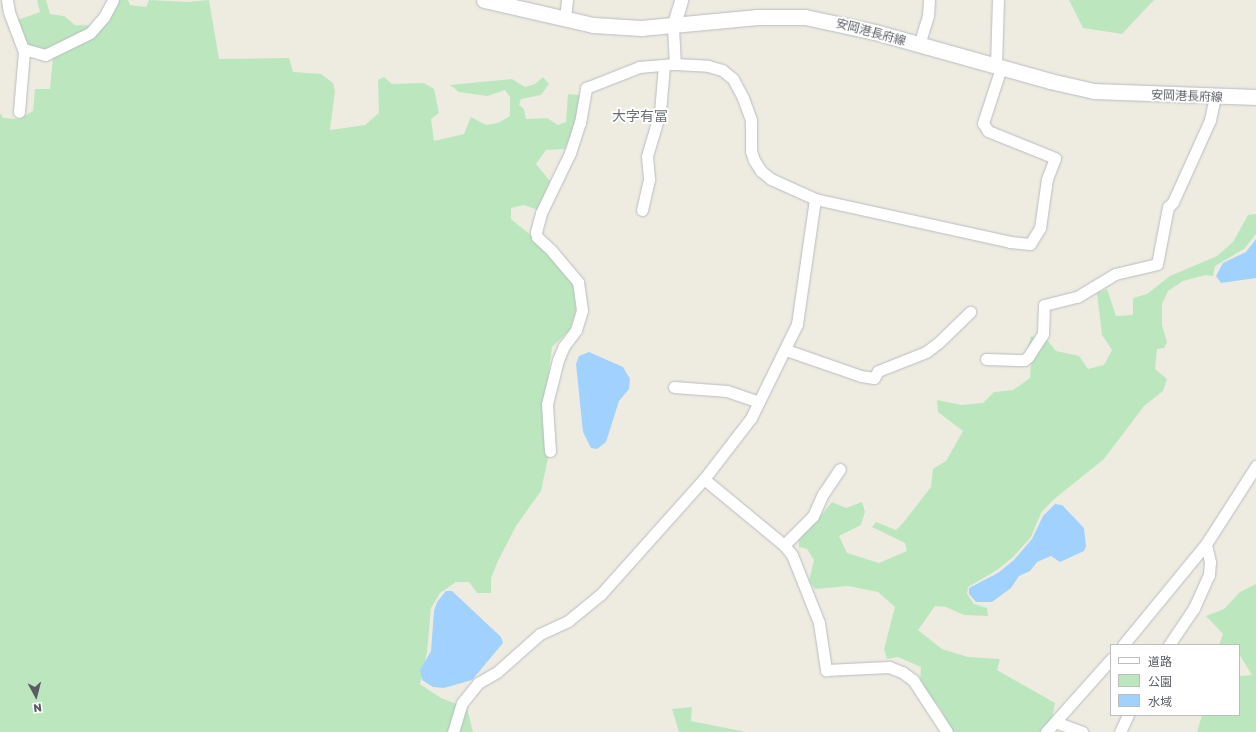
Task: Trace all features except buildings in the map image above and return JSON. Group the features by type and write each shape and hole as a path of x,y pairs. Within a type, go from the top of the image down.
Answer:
{"main road":[{"name":"安岡港長府線","path":"484,0 594,25 640,28 673,27 757,17 805,17 830,21 998,67 1094,90 1256,97"}],"street":[{"path":"24,49 45,55 90,33 104,17 113,0"},
{"path":"565,19 567,0"},
{"path":"642,210 649,179 648,156 660,112 670,64 673,27 681,0"},
{"path":"919,45 928,14 929,0"},
{"path":"550,451 547,404 558,360 576,330 582,310 578,282 551,250 537,237 541,213 570,153 582,114 586,88 628,69 670,64 708,66 722,70 733,79 751,120 751,151 761,171 815,199 1010,242 1030,244 1040,228 1047,179 1055,158 988,131 983,123 998,67 998,0"},
{"path":"5,3 24,49 19,112"},
{"path":"986,359 1024,360 1028,358 1043,334 1044,305 1077,297 1115,274 1157,264 1168,207 1173,202 1210,120 1215,96"},
{"path":"453,732 455,718 462,703 478,683 497,672 530,642 568,621 601,594 704,479 751,418 786,350 797,324 815,199"},
{"path":"786,350 861,376 874,378 878,371 918,357 938,343 970,312"},
{"path":"674,387 727,391 759,402"},
{"path":"1124,644 1206,544 1256,466"},
{"path":"784,545 813,516 823,494 840,469"},
{"path":"704,479 784,545 798,567 818,623 826,670 888,667 902,672 913,680 947,732"},
{"path":"1170,644 1194,608 1209,575 1210,562 1206,544"},
{"path":"1046,732 1110,660"},
{"path":"1120,732 1128,716"},
{"path":"1055,722 1082,732"}],"green space":[{"path":"37,0 46,0 50,14 64,16 75,25 104,26 114,0 128,0 130,5 146,7 149,0 188,2 209,0 219,59 289,58 293,72 321,74 333,83 335,91 330,130 365,125 379,113 378,80 384,77 392,84 424,83 434,89 439,113 431,119 434,141 464,134 471,117 486,125 498,123 510,116 510,97 505,90 487,96 459,92 450,85 512,79 525,87 535,84 543,77 549,84 541,95 521,99 519,105 524,109 526,119 547,118 558,125 566,122 568,94 579,95 578,117 565,149 546,150 536,164 550,181 538,210 524,205 511,208 511,219 539,242 574,283 576,310 570,330 552,347 543,419 548,458 541,491 516,526 498,561 491,578 491,593 477,593 469,582 456,582 440,593 431,608 427,652 420,684 441,698 467,708 473,732 0,732 0,113 3,118 19,119 33,111 35,89 50,89 53,57 26,46 15,21 40,12"},
{"path":"1069,0 1154,0 1122,34 1083,28"},
{"path":"1256,214 1256,234 1244,249 1215,266 1213,276 1205,275 1183,281 1168,291 1162,304 1162,325 1167,342 1164,348 1157,349 1155,369 1167,379 1163,391 1144,406 1104,459 1053,500 1041,513 1031,537 1013,557 997,570 968,587 967,594 974,604 987,608 988,616 964,615 946,607 935,606 918,630 942,649 968,657 1000,659 997,670 1055,703 1052,718 1042,732 945,732 947,722 940,708 920,684 921,667 898,657 887,659 884,649 895,607 878,592 848,586 815,589 809,581 814,560 807,549 799,547 799,535 819,518 832,502 846,508 862,502 865,512 861,525 839,536 847,553 879,563 907,551 905,543 872,527 876,522 896,530 903,523 931,487 933,469 946,461 963,431 938,412 937,400 962,405 983,403 994,392 1013,390 1030,378 1031,364 1027,361 1026,354 1031,336 1048,341 1056,351 1079,356 1088,369 1104,365 1112,350 1102,335 1097,293 1107,289 1116,316 1133,315 1133,298 1147,294 1170,276 1217,256 1233,242 1248,215"},
{"path":"1256,584 1256,732 1197,732 1202,716 1240,716 1240,676 1252,675 1240,656 1240,644 1219,644 1223,634 1206,616 1224,609 1240,592"},
{"path":"692,707 691,721 746,732 679,732 672,709"}],"water":[{"path":"1256,239 1256,278 1221,283 1216,276 1223,263 1246,252"},
{"path":"589,352 623,367 630,379 629,389 619,401 606,442 597,449 591,448 583,432 576,364 579,356"},
{"path":"1055,504 1062,505 1084,528 1086,546 1084,551 1060,562 1051,556 1037,562 1030,571 1019,576 1011,588 992,602 976,602 969,594 969,588 998,573 1014,560 1032,539 1043,516"},
{"path":"446,591 452,591 501,637 503,643 472,680 444,688 433,687 422,680 420,670 431,651 434,611 437,602"}],"district":[{"name":"大字有冨","path":"640,116"}]}
